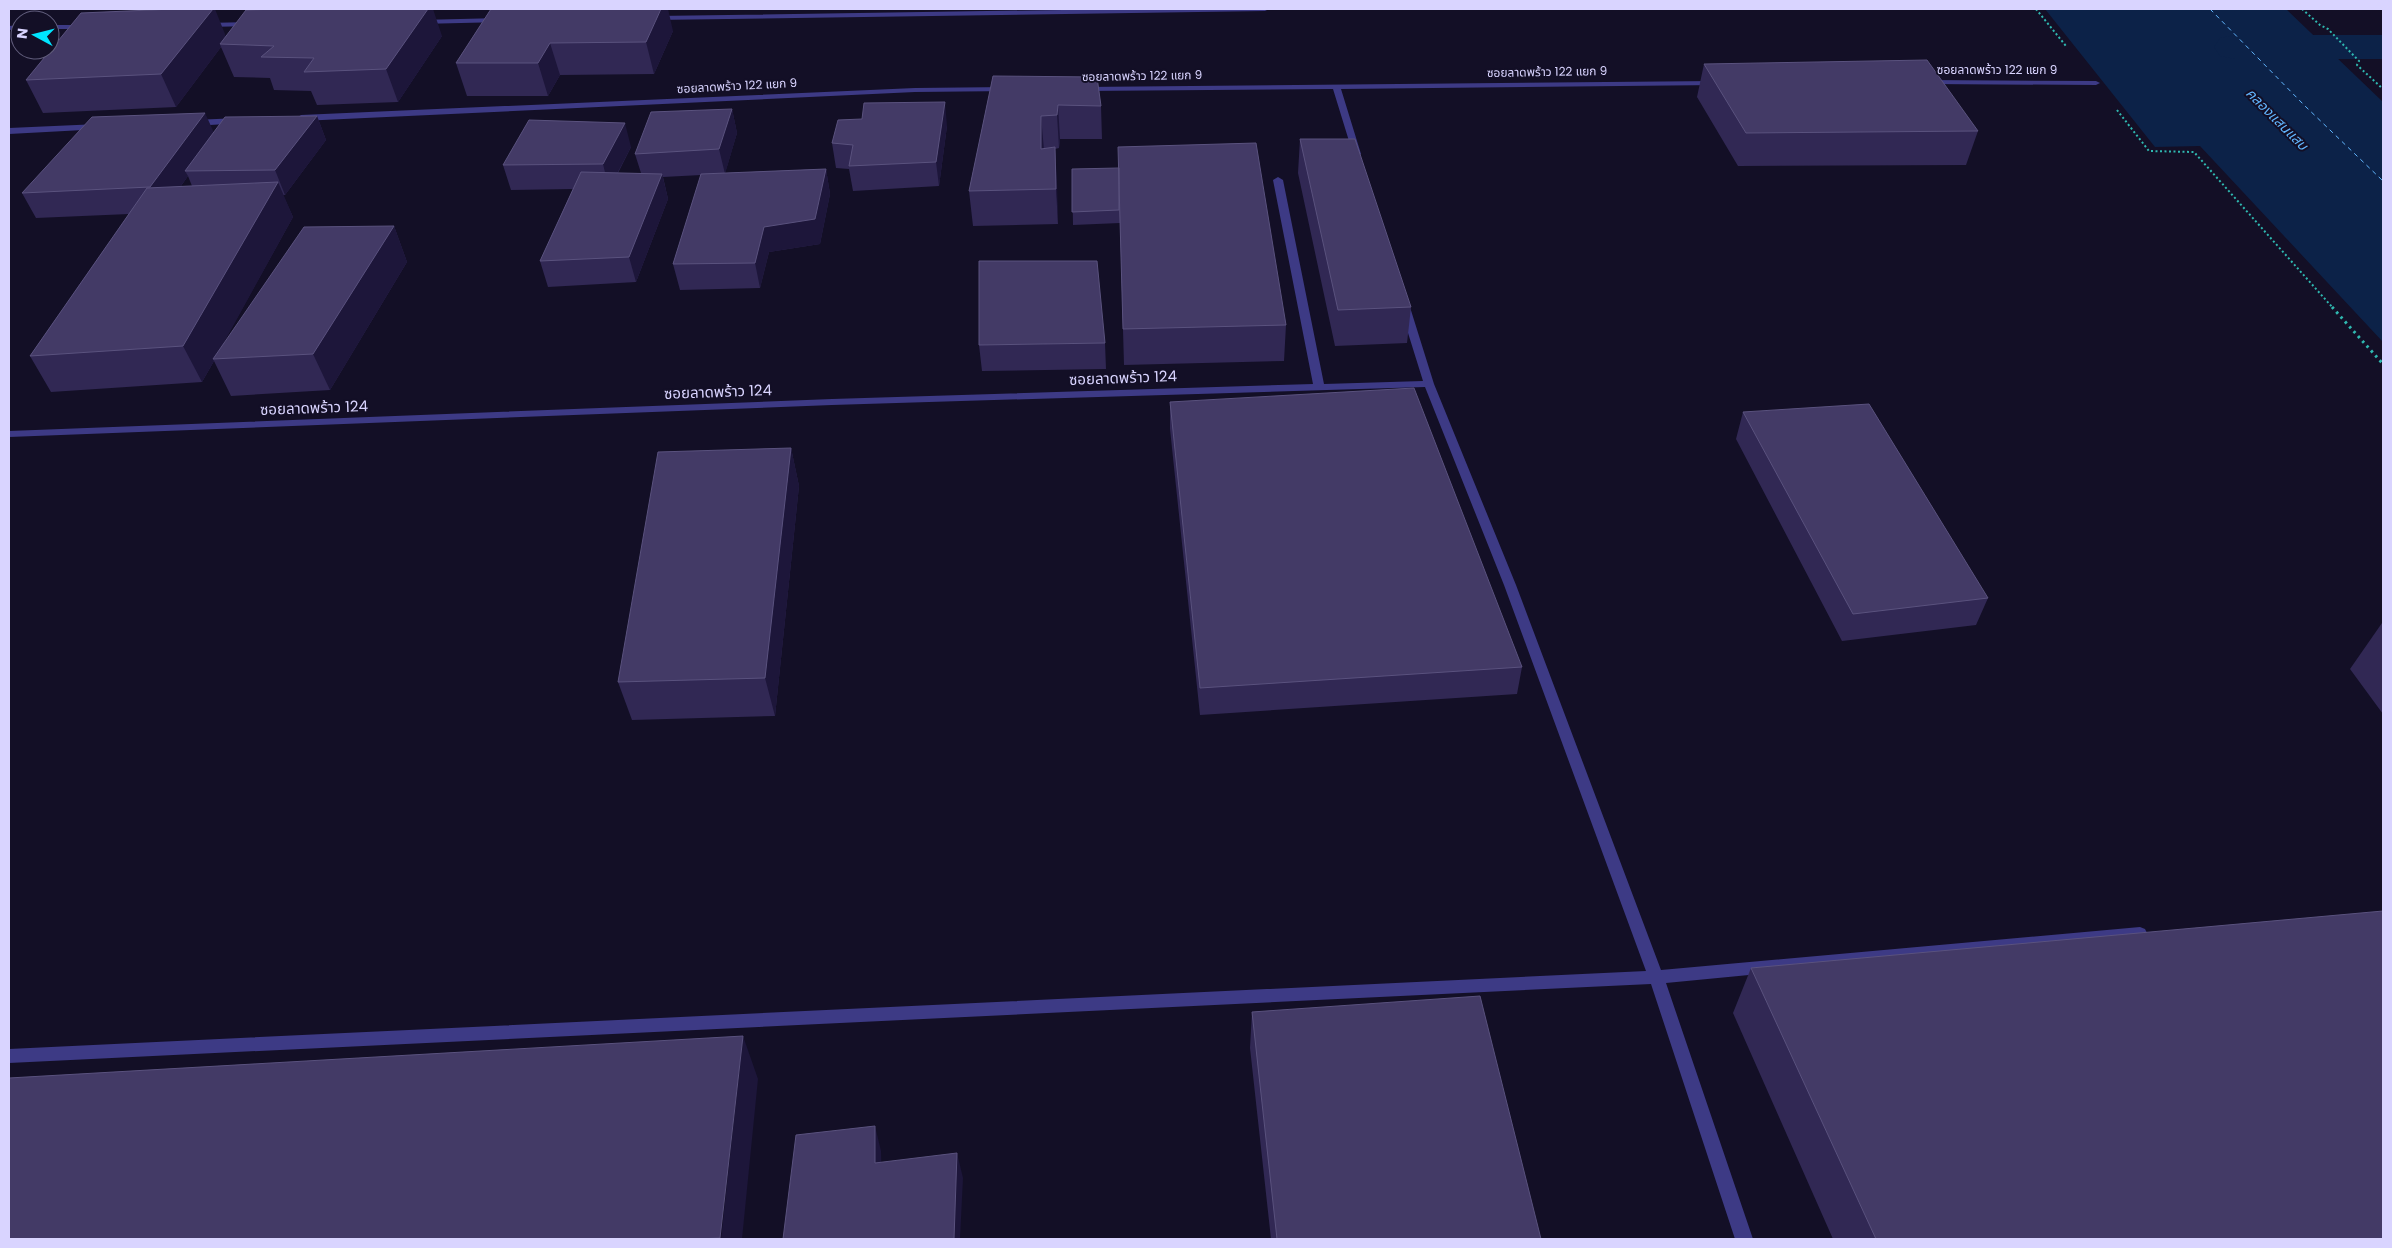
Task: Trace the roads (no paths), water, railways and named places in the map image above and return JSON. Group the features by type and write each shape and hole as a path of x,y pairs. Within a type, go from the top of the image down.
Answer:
{"street":[{"path":"648,18 1265,9"},
{"path":"409,22 509,20"},
{"path":"194,25 261,24"},
{"path":"60,27 98,26"},
{"name":"ซอยลาดพร้าว 122 แยก 9","path":"1072,89 1725,82"},
{"name":"ซอยลาดพร้าว 122 แยก 9","path":"1921,82 2096,83"},
{"path":"1336,86 1362,170"},
{"name":"ซอยลาดพร้าว 122 แยก 9","path":"288,119 905,91 1013,89"},
{"path":"188,123 248,120"},
{"path":"9,131 108,127"},
{"path":"1278,180 1319,387"},
{"path":"1400,291 1429,384 1510,586 1656,977 1744,1239"},
{"name":"ซอยลาดพร้าว 124","path":"9,434 832,402 1429,384"},
{"path":"9,1056 1656,977 2151,932"}],"water":[{"name":"คลองแสนแสบ","path":"2045,9 2286,9 2383,102 2383,342 2200,146 2155,147"}],"waterway":[{"path":"2235,47 2383,47"}]}
